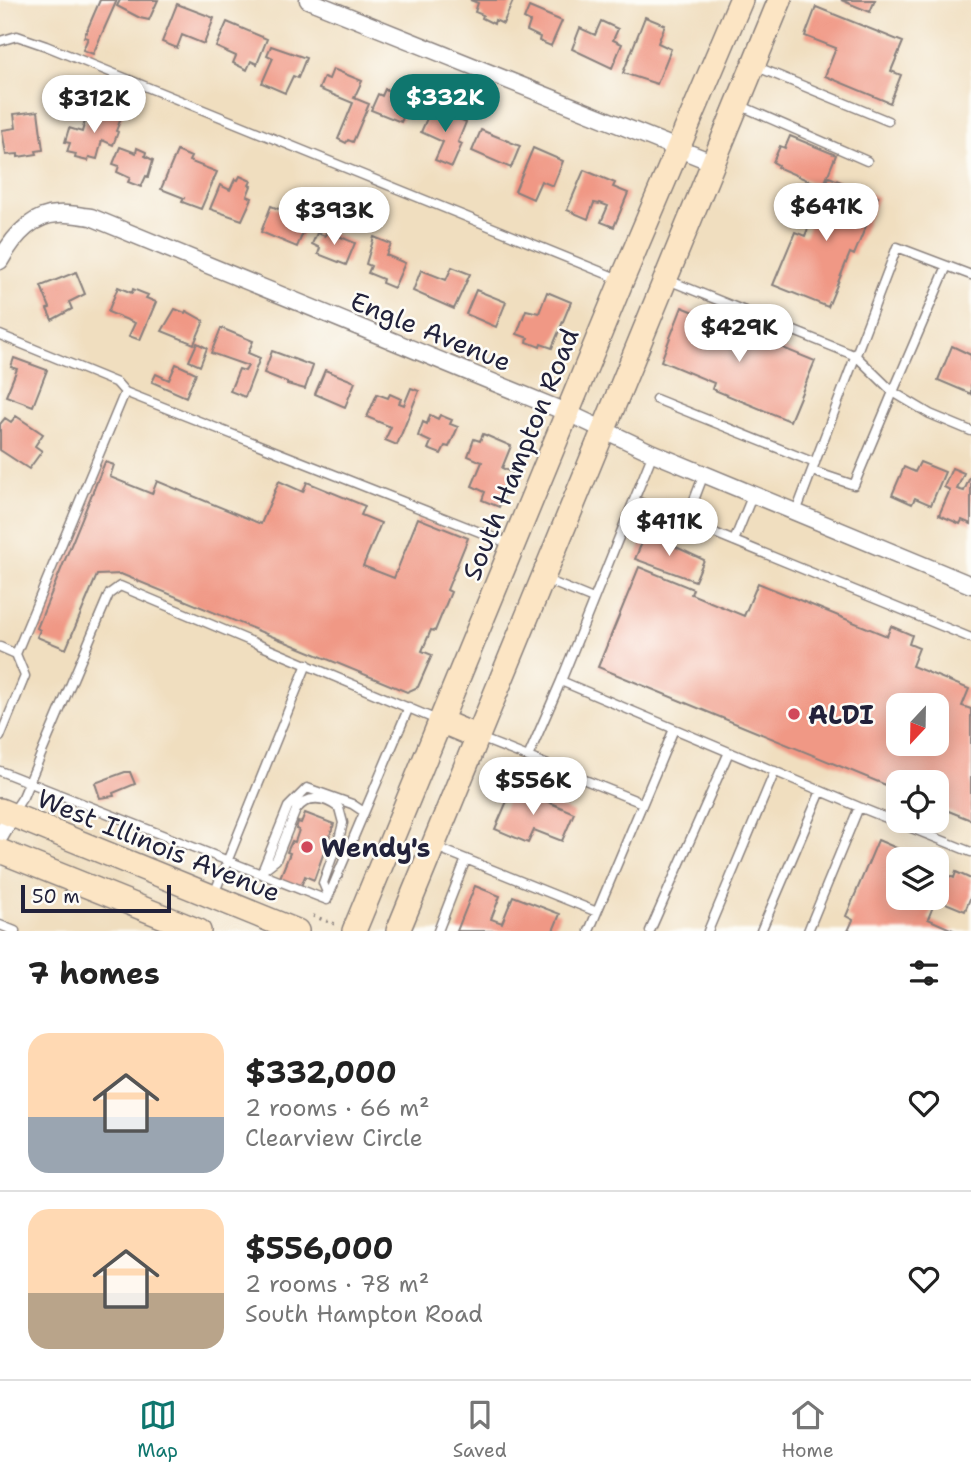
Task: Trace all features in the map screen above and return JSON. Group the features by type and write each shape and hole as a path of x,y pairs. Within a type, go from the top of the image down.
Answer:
{"main road":[{"name":"South Hampton Road","path":"354,931 622,280 741,0"},
{"path":"398,931 780,0"},
{"path":"440,721 478,737"},
{"name":"West Illinois Avenue","path":"6,813 298,931"},
{"path":"0,851 164,921 199,931"}],"street":[{"path":"308,0 713,163"},
{"name":"Engle Avenue","path":"0,261 16,238 32,222 57,214 91,217 568,413 653,453 971,585"},
{"path":"0,836 6,813"}],"lane":[{"path":"0,41 17,36 46,46 622,280"},
{"path":"753,65 888,121"},
{"path":"736,104 867,161"},
{"path":"796,512 897,247 971,275"},
{"path":"656,399 854,485 947,266"},
{"path":"665,279 856,356 892,391 930,414 971,431"},
{"path":"0,335 117,383 125,392 513,545"},
{"path":"16,654 125,392"},
{"path":"528,757 653,453"},
{"path":"686,522 704,474"},
{"path":"734,541 753,494"},
{"path":"634,500 971,638"},
{"path":"544,579 593,599"},
{"path":"6,813 29,782 108,594 120,586 440,721"},
{"path":"0,647 16,654 25,676 0,737"},
{"path":"213,897 307,664"},
{"path":"561,681 971,852"},
{"path":"328,898 409,707"},
{"path":"589,931 674,729"},
{"path":"478,737 642,803"},
{"path":"650,931 729,752"},
{"path":"0,771 328,898"},
{"path":"708,931 775,771"},
{"path":"262,873 288,807 307,788 352,804 365,812"},
{"path":"761,931 821,791"},
{"path":"262,873 276,860 301,803 317,798 325,800 339,808 343,823 323,883 328,898"},
{"path":"808,931 859,807"},
{"path":"433,845 597,912"},
{"path":"438,931 466,859"},
{"path":"0,925 15,931"}],"building":[{"path":"100,0 117,0 93,54 83,50 88,38 84,37"},
{"path":"120,0 158,0 149,20 117,6"},
{"path":"470,0 513,1 503,24 495,20 494,24 475,12 478,3"},
{"path":"841,0 875,0 870,12"},
{"path":"177,4 214,18 204,44 182,35 177,48 162,42"},
{"path":"529,7 562,21 551,46 539,41 540,37 527,31 530,22 524,19"},
{"path":"816,7 903,42 891,71 901,75 890,103 825,76 836,48 805,36"},
{"path":"645,17 665,25 658,43 671,49 657,84 623,73"},
{"path":"601,21 618,29 613,40 622,44 612,68 572,49 580,28 595,35"},
{"path":"227,22 267,39 257,64 251,61 247,70 233,63 236,56 216,47"},
{"path":"271,46 306,58 298,78 293,76 285,93 262,83 273,58 267,55"},
{"path":"333,69 362,81 354,98 369,104 353,142 348,140 346,143 338,139 353,103 319,89 324,77 329,79"},
{"path":"385,89 411,100 401,122 371,110 378,94 382,96"},
{"path":"105,106 123,113 113,145 102,140 97,159 89,157 88,161 75,158 76,154 67,152 70,143 65,142 69,128 82,132 85,121 98,123"},
{"path":"432,107 466,122 458,142 462,144 452,167 435,160 443,142 421,132"},
{"path":"38,111 43,150 36,151 37,154 18,157 18,154 6,155 2,130 16,128 14,114"},
{"path":"481,130 520,146 511,168 472,151"},
{"path":"790,136 836,155 823,187 777,167 773,162 780,146 785,148"},
{"path":"120,147 136,153 137,148 146,152 145,156 153,160 148,177 146,176 141,187 128,182 130,178 117,172 119,166 113,164"},
{"path":"533,148 563,161 553,186 541,181 533,199 515,191"},
{"path":"177,151 191,157 189,161 217,172 201,209 182,202 184,198 161,189"},
{"path":"584,170 615,183 613,187 628,193 614,227 601,222 608,206 600,203 594,203 588,219 567,210"},
{"path":"240,176 251,181 247,196 252,198 242,220 210,209 220,185 230,190 235,179 238,180"},
{"path":"829,177 878,197 854,255 850,253 828,307 773,285 795,232 805,236"},
{"path":"271,206 309,219 297,247 261,232"},
{"path":"327,231 355,243 346,265 318,254 320,248 312,244 317,233 325,236"},
{"path":"374,237 391,244 386,255 405,263 394,288 382,283 383,279 368,273 371,266 366,264"},
{"path":"452,267 470,274 454,309 413,291 421,270 446,280"},
{"path":"76,272 85,294 69,302 72,309 52,320 41,286"},
{"path":"118,287 132,293 133,289 148,295 146,298 156,302 140,340 129,336 135,323 108,312"},
{"path":"476,290 506,302 496,327 466,314"},
{"path":"547,292 571,302 552,348 527,342 528,338 517,334 526,310 539,313"},
{"path":"682,307 815,361 790,421 712,389 714,383 661,361"},
{"path":"175,309 185,313 186,311 204,321 194,344 162,331"},
{"path":"221,328 253,341 248,353 260,358 245,397 230,391 239,369 245,371 248,366 211,353"},
{"path":"197,343 207,348 200,366 189,361"},
{"path":"952,346 971,355 971,394 938,380"},
{"path":"272,351 313,366 305,389 264,373"},
{"path":"14,358 47,370 33,406 6,396 17,369 11,367"},
{"path":"176,364 196,373 186,397 152,382 156,374 169,380"},
{"path":"325,370 355,382 345,407 315,394"},
{"path":"411,388 419,391 397,445 385,440 391,427 367,417 377,394 388,398 390,394 401,399 399,403 404,405"},
{"path":"430,415 438,419 440,415 452,420 450,424 458,427 449,447 445,446 441,454 428,449 431,442 418,436 423,422 427,424"},
{"path":"16,416 43,434 35,446 42,451 29,469 0,450 0,424 5,418 11,422"},
{"path":"483,434 511,446 502,468 513,473 499,507 482,500 485,492 472,486 482,462 468,456 474,439 480,441"},
{"path":"105,462 114,465 110,477 152,494 157,481 261,524 279,481 303,492 307,482 365,506 361,515 381,523 363,566 394,578 418,518 468,538 447,590 451,592 435,631 431,630 422,651 432,655 418,687 407,692 121,574 97,575 66,649 37,637 40,630 37,628"},
{"path":"920,462 945,472 931,505 915,498 912,504 892,495 904,467 915,472"},
{"path":"952,468 964,473 957,489 964,491 971,475 971,524 962,520 960,524 939,515 950,490 944,487"},
{"path":"646,533 704,560 695,581 635,559"},
{"path":"639,567 693,589 691,594 744,616 758,583 887,636 891,626 912,635 909,644 919,648 912,666 969,689 962,706 971,709 971,820 949,811 949,770 886,770 886,785 598,667"},
{"path":"130,772 135,784 113,793 114,796 100,798 95,783"},
{"path":"513,787 574,813 562,841 534,830 528,843 495,829"},
{"name":"Wendy's","path":"305,813 334,824 314,880 305,876 300,889 279,880 290,853 287,852 292,841 295,842 299,830 296,829 298,822 301,823"},
{"path":"878,840 894,847 886,847 886,910 932,910 928,919 955,931 848,931 853,920 846,916"},
{"path":"956,872 971,879 971,896 965,911 949,904 949,876 954,878"},
{"path":"475,886 500,896 491,919 502,923 513,896 560,914 553,931 457,931"}],"place":[{"name":"ALDI","path":"794,714"},
{"name":"Wendy's","path":"307,847"}]}
